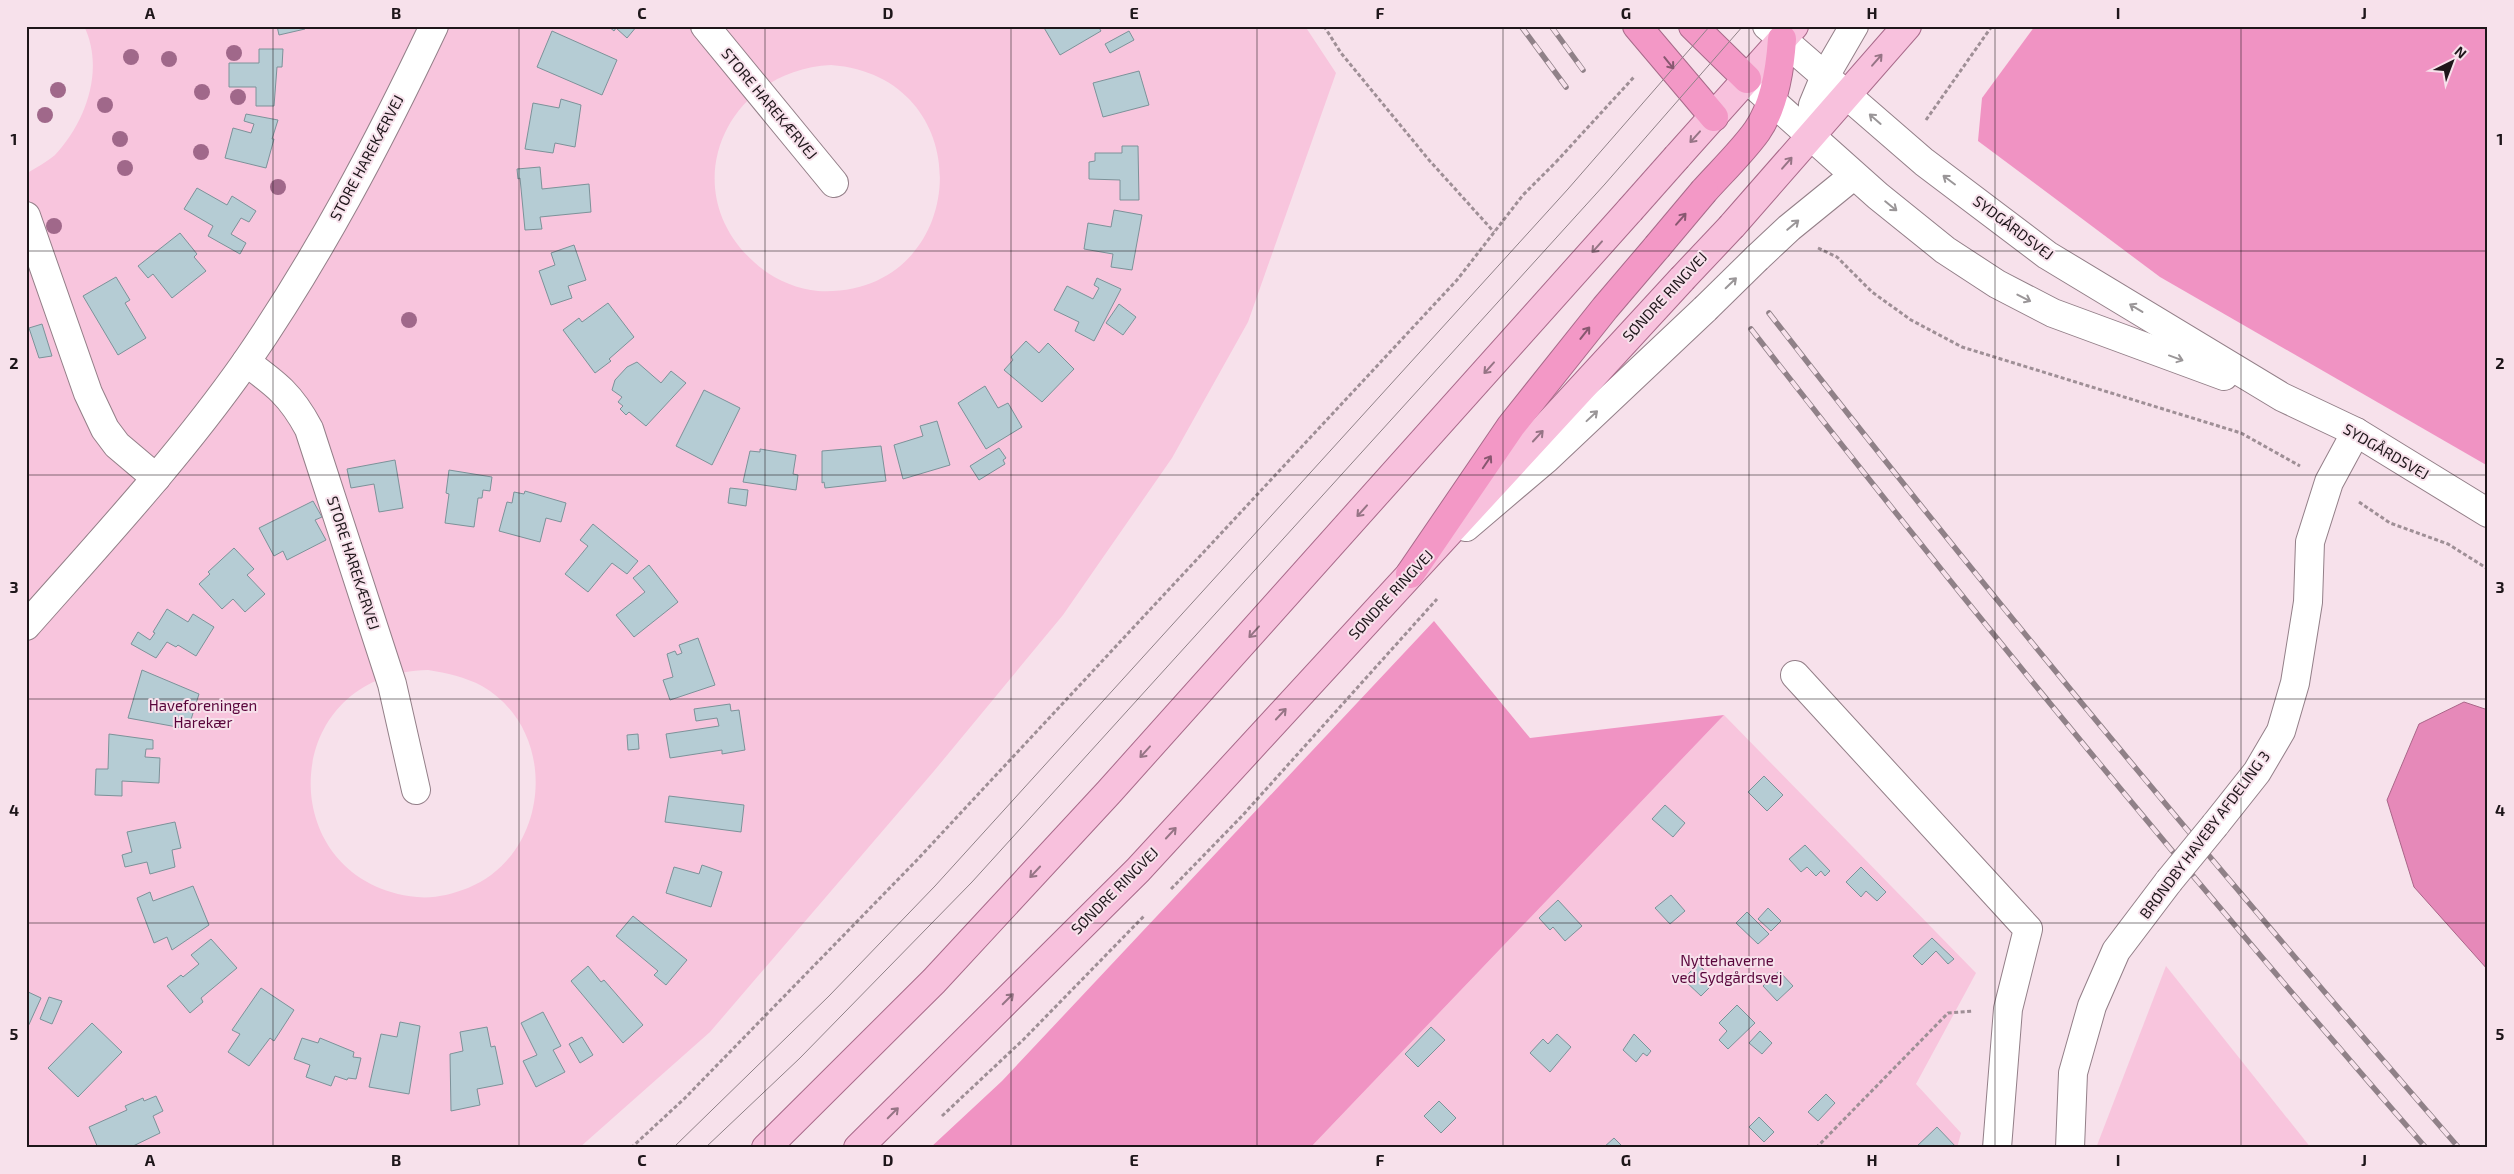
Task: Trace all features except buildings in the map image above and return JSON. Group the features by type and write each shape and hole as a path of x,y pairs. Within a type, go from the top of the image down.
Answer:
{"highway":[{"path":"1637,26 1714,117"},
{"path":"1693,26 1747,79"},
{"path":"1410,574 1511,426 1605,308 1758,130 1770,102 1780,70 1781,31"}],"main road":[{"name":"SØNDRE RINGVEJ","path":"858,1148 1138,870 1732,226 1907,26"},
{"path":"766,1148 934,981 1109,792 1714,117 1747,79 1781,31"}],"street":[{"name":"STORE HAREKÆRVEJ","path":"26,626 156,478 246,362 338,216 434,26"},
{"name":"STORE HAREKÆRVEJ","path":"704,26 834,182"},
{"path":"1810,137 1813,105 1825,76 1854,26"},
{"name":"SYDGÅRDSVEJ","path":"1781,31 1825,76 1924,162 2048,255 2282,397"},
{"name":"SYDGÅRDSVEJ","path":"1747,79 1853,176 1945,250 1997,284 2053,313 2282,397 2356,432 2488,513"},
{"path":"1410,574 1546,459 1789,228 1853,176"},
{"path":"26,216 88,393 104,429 117,445 156,478"},
{"name":"STORE HAREKÆRVEJ","path":"246,362 286,393 297,406 309,429 392,684 416,790"},
{"name":"BRØNDBY HAVEBY AFDELING 3","path":"2070,1148 2073,1073 2092,1006 2116,951 2169,881 2257,772 2281,731 2295,683 2305,620 2310,542 2329,482 2356,432"},
{"path":"1795,675 2028,929 2008,1009 1997,1148"}],"path":[{"path":"1324,26 1341,53 1423,152 1494,232"},
{"path":"1904,143 1927,120 1992,26"},
{"path":"631,1148 685,1098 916,861 1457,280 1523,195 1634,77"},
{"path":"1812,246 1837,257 1872,292 1911,320 1962,347 2241,433 2329,482 2390,523 2448,544 2488,570"},
{"path":"1167,892 1242,816 1442,594"},
{"path":"938,1120 1024,1039 1147,913"},
{"path":"1816,1148 1948,1013 2008,1009"}],"green space":[{"name":"Haveforeningen Harekær","path":"84,26 1305,26 1336,73 1248,322 1172,458 1063,615 934,771 710,1032 579,1148 26,1148 26,174 55,155 76,127 89,94 92,77 93,60","holes":["831,65 881,78 916,106 935,144 940,185 930,226 906,261 869,284 818,291 784,282 754,262 730,233 717,201 715,169 723,138 739,110 763,88 794,72","428,670 442,672 476,683 507,706 524,732 534,761 535,791 529,821 516,848 496,871 462,890 443,896 417,897 369,883 336,856 316,819 311,779 319,739 342,705 378,680"]},
{"name":"Nyttehaverne ved Sydgårdsvej","path":"1724,715 1976,973 1916,1084 1961,1133 1957,1148 1310,1148"},
{"path":"2166,966 2311,1148 2096,1148"}],"shaded area":[{"path":"2035,26 2488,26 2488,466 2160,277 1978,141 1982,98"},
{"path":"1434,621 1530,738 1724,715 1310,1148 930,1148 1002,1081"},
{"path":"2464,702 2488,710 2488,970 2414,887 2387,800 2419,724"}],"tram line":[{"path":"673,1148 829,996 935,886 1568,189 1710,26"},
{"path":"705,1148 800,1058 972,882 1605,184 1743,26"}],"railway":[{"path":"1521,26 1566,87"},
{"path":"1551,26 1583,70"},
{"path":"1769,313 1852,420 2108,735 2459,1148"},
{"path":"1751,329 1915,537 2082,743 2253,947 2426,1148"}]}
